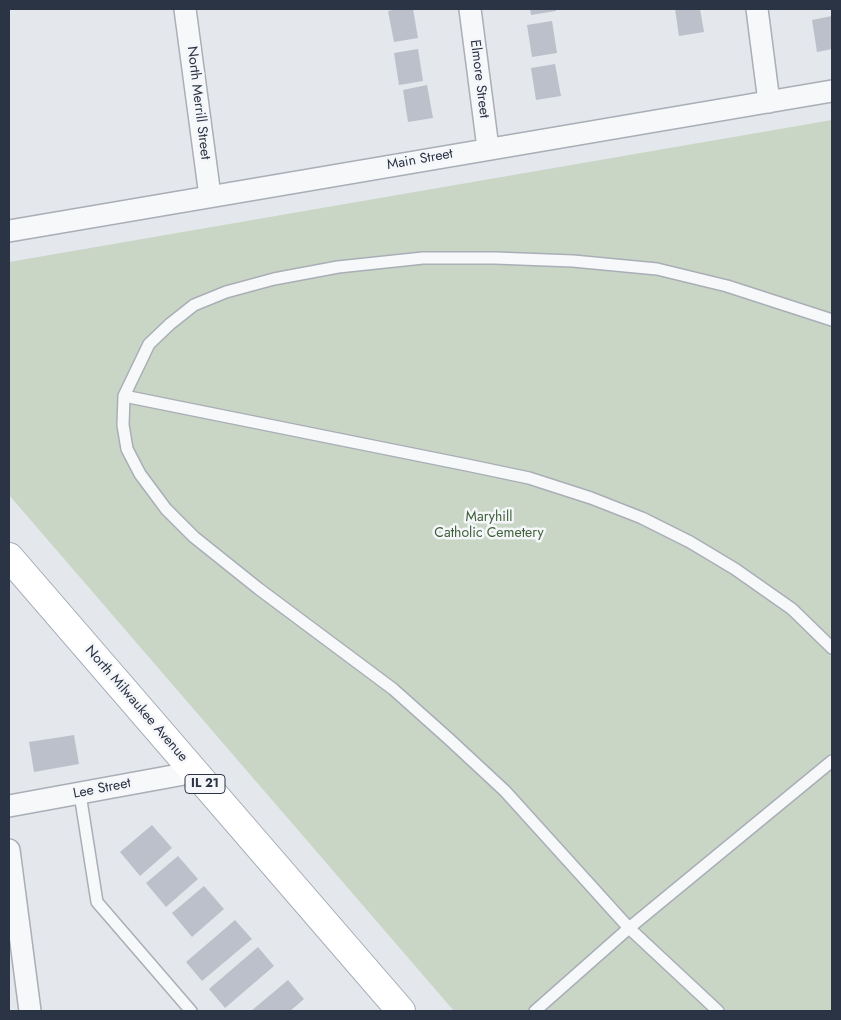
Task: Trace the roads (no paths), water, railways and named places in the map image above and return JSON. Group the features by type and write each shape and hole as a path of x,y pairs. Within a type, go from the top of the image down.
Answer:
{"main road":[{"name":"North Milwaukee Avenue","path":"9,556 401,1011"}],"street":[{"name":"North Merrill Street","path":"185,9 210,196"},
{"name":"Elmore Street","path":"470,9 488,148"},
{"path":"757,9 769,102"},
{"name":"Main Street","path":"9,231 832,91"},
{"name":"Lee Street","path":"9,806 195,772"},
{"path":"9,850 30,1011"}],"lane":[{"path":"718,1011 629,928 506,791 449,739 393,689 259,589 201,543 166,510 140,474 127,449 123,425 124,396 149,344 194,305 234,290 274,279 338,266 423,258 495,258 573,261 657,269 727,286 832,320"},
{"path":"124,396 529,478 591,498 642,518 690,542 735,569 792,609 832,648"},
{"path":"535,1011 629,928 832,761"},
{"path":"80,794 97,902 191,1011"}],"park label":[{"name":"Maryhill Catholic Cemetery","path":"489,526"}]}
